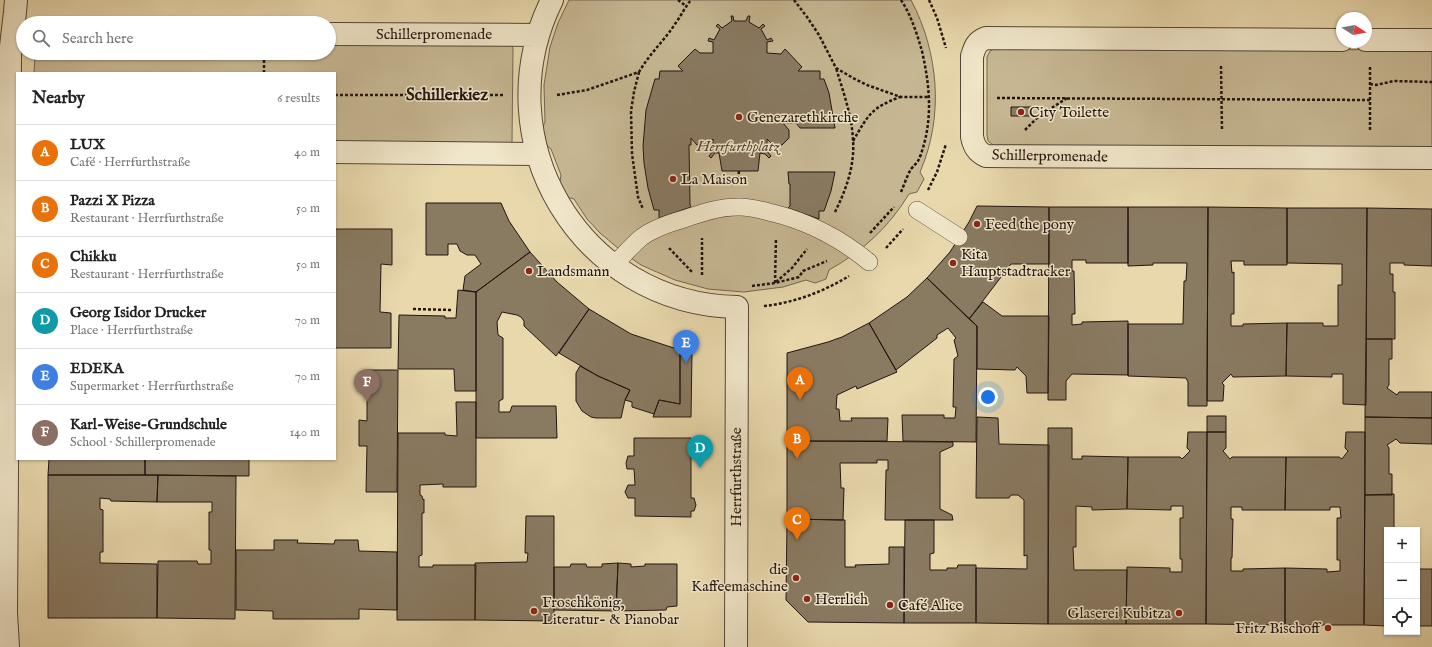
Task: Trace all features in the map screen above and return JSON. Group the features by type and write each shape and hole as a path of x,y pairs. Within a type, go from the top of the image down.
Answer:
{"street":[{"path":"8,647 6,613 10,55 16,0"},
{"path":"552,0 538,35 532,65 529,95 530,123 537,154 552,194 563,211 593,247 614,265"},
{"name":"Schillerpromenade","path":"336,34 538,35"},
{"name":"Schillerpromenade","path":"1336,40 986,38 979,41 974,48 972,56 972,136 974,146 980,153 986,156 1432,158"},
{"path":"1372,40 1432,40"},
{"path":"336,152 537,154"},
{"name":"Herrfurthstraße","path":"614,265 634,278 669,295 702,304 737,307 736,647"}],"lane":[{"path":"921,203 960,238"},
{"path":"614,265 643,237 654,230 702,213 722,208 738,207 754,208 775,213 793,218 823,230 869,262"}],"path":[{"path":"678,0 686,6"},
{"path":"691,0 675,24 646,59 634,92 631,111 632,154 638,197 654,230 670,250 697,277"},
{"path":"775,283 792,268 834,214 842,198 849,178 852,160 853,141 850,120 836,68 819,35 794,0"},
{"path":"900,198 901,191 912,169 918,164 925,141 929,112 927,73 918,37 912,21 901,0"},
{"path":"929,0 937,18 945,45"},
{"path":"264,60 264,72"},
{"path":"1370,63 1370,136"},
{"path":"1221,64 1222,132"},
{"path":"836,68 867,85 901,97 929,97"},
{"path":"553,95 587,90 640,72"},
{"path":"1370,84 1376,85 1394,81 1432,82"},
{"path":"336,94 504,96"},
{"path":"853,141 867,117 883,104 901,97"},
{"path":"993,98 1370,100"},
{"path":"1020,134 1038,117 1068,98"},
{"path":"921,203 937,172 945,149"},
{"path":"775,283 799,276 803,271 824,261 833,261 852,249 870,233 896,204"},
{"path":"702,213 702,281"},
{"path":"775,213 775,283"},
{"path":"413,309 452,310"}],"green space":[{"name":"Herrfurthplatz","path":"569,0 911,0 928,42 935,85 933,129 928,151 920,172 924,179 917,192 909,194 884,228 853,255 829,270 826,279 815,283 806,280 783,287 744,292 708,289 675,280 641,265 600,233 587,219 574,199 563,196 559,188 561,175 551,149 542,142 540,133 545,122 544,85 550,47 558,23"},
{"path":"336,43 511,45 513,48 512,142 336,143 336,72 34,72 35,60 336,60"},
{"path":"996,48 1432,50 1432,149 993,145 988,141 987,135 987,57 990,51"}],"building":[{"name":"Genezarethkirche","path":"731,16 733,16 734,21 746,21 748,16 750,16 749,22 759,28 763,24 765,26 761,29 767,40 771,38 773,41 767,42 767,53 781,54 785,49 802,67 798,71 820,71 820,79 824,79 829,93 835,128 800,128 796,123 783,123 789,130 789,138 782,145 773,145 767,139 767,151 771,156 769,158 765,154 760,153 758,171 722,171 719,153 715,153 711,158 709,156 713,151 713,139 708,145 697,145 691,138 691,145 689,145 691,207 659,218 659,210 654,210 648,188 643,146 646,110 655,79 659,79 660,71 683,71 678,66 695,49 700,53 713,53 713,42 708,41 709,38 714,40 720,29 716,26 718,24 722,28 732,21"},
{"name":"City Toilette","path":"1011,107 1032,107 1031,116 1011,116"},
{"path":"788,172 835,172 831,191 824,211 819,211 819,219 788,208 790,206 790,184"},
{"path":"426,203 501,203 509,221 530,252 476,292 463,290 465,276 481,264 475,255 467,255 460,251 457,244 448,244 448,255 426,255"},
{"path":"977,206 1049,207 1049,264 1011,264 969,319 927,278 950,252"},
{"path":"1049,207 1128,207 1128,263 1086,263 1086,260 1072,260 1072,271 1074,271 1075,314 1072,314 1072,325 1082,324 1082,322 1128,321 1128,375 1072,374 1066,381 1066,400 1048,400"},
{"path":"1128,207 1208,207 1207,406 1188,406 1188,382 1186,378 1128,376 1128,324 1183,324 1184,281 1186,281 1187,263 1153,263 1153,265 1128,266"},
{"path":"1208,207 1287,208 1287,265 1244,265 1244,261 1231,261 1232,273 1234,272 1234,314 1231,314 1231,326 1243,326 1243,324 1287,323 1286,376 1233,377 1231,374 1222,383 1224,385 1223,401 1207,401"},
{"path":"1287,208 1367,208 1366,405 1343,404 1343,374 1332,374 1332,377 1286,376 1287,323 1323,323 1323,326 1338,326 1338,285 1342,285 1342,264 1287,263"},
{"path":"1367,208 1432,209 1432,266 1390,263 1390,274 1393,274 1393,292 1395,292 1395,339 1366,339"},
{"path":"336,229 392,229 392,265 381,264 380,312 391,313 391,348 336,348"},
{"path":"530,252 557,282 589,309 556,356 524,326 524,321 521,317 502,312 497,322 498,335 503,338 503,399 499,401 499,412 510,412 512,406 556,406 557,438 476,438 476,292"},
{"path":"927,278 977,326 976,442 903,441 902,415 944,415 944,418 955,418 956,407 953,407 954,359 958,356 954,340 956,338 948,328 937,335 937,338 896,370 869,323 907,297"},
{"path":"458,290 476,292 476,391 455,391 454,369 398,369 399,315 445,316 445,318 456,318"},
{"path":"983,302 1002,316 1049,316 1048,393 1027,393 1026,376 1017,367 1015,370 977,369 977,326 969,319"},
{"path":"589,309 631,334 680,350 680,404 659,400 654,414 632,407 632,402 625,400 630,390 598,376 559,353"},
{"path":"869,323 897,372 857,389 856,386 837,395 836,409 839,409 840,421 852,421 851,418 888,418 887,441 787,441 787,353 842,337"},
{"path":"1366,339 1392,339 1392,359 1389,359 1389,385 1387,388 1397,395 1399,392 1432,392 1432,418 1365,417"},
{"path":"680,350 692,353 691,417 653,417 659,400 680,404"},
{"path":"580,366 598,376 630,390 625,400 621,418 596,418 591,417 582,411 576,401 576,373"},
{"path":"367,370 398,370 397,492 366,492 367,446 359,446 359,420 367,421"},
{"path":"456,402 476,402 476,487 443,487 443,484 420,485 420,495 422,496 423,500 424,499 424,513 422,513 422,555 419,556 419,567 433,567 433,565 476,565 475,620 397,620 398,433 445,433 445,435 457,436"},
{"path":"1207,416 1226,416 1226,432 1207,432"},
{"path":"977,417 998,418 999,444 1049,445 1048,624 976,623 976,568 1027,569 1027,555 1024,556 1024,500 1018,495 1011,495 1009,498 976,498"},
{"path":"1365,417 1432,418 1432,444 1400,443 1396,439 1387,445 1389,448 1389,474 1392,474 1392,495 1365,495"},
{"path":"1048,428 1072,428 1072,459 1082,459 1082,456 1128,457 1127,509 1092,510 1092,507 1076,506 1076,547 1073,547 1074,570 1127,570 1126,624 1048,624"},
{"path":"1188,432 1207,432 1206,624 1126,624 1127,567 1170,568 1170,572 1182,572 1182,559 1180,559 1180,518 1183,518 1183,506 1171,506 1171,510 1127,509 1128,457 1180,457 1182,459 1190,451 1187,448"},
{"path":"1207,432 1226,432 1226,448 1223,451 1230,459 1232,457 1286,457 1285,510 1242,510 1242,507 1231,507 1231,519 1233,519 1231,571 1243,571 1243,569 1285,568 1285,625 1206,624"},
{"path":"1346,432 1365,432 1364,625 1285,625 1285,568 1327,569 1327,572 1340,571 1340,560 1337,560 1337,518 1341,518 1340,507 1330,507 1330,510 1285,510 1286,457 1339,457 1342,459 1348,451 1345,448"},
{"path":"634,438 691,438 691,444 694,444 696,450 694,457 691,457 691,498 694,498 696,505 694,511 691,511 691,517 635,516 635,498 628,498 625,492 628,485 635,485 634,469 627,469 626,463 628,456 634,456"},
{"path":"787,441 953,442 953,446 940,452 940,509 952,515 953,520 885,520 886,470 888,470 888,460 877,460 877,463 840,463 841,488 844,488 843,520 787,519"},
{"path":"49,460 145,460 145,475 48,475"},
{"path":"145,460 249,460 249,476 145,475"},
{"path":"48,475 158,475 157,502 111,501 110,499 100,498 100,509 103,510 103,552 100,552 100,563 157,564 157,618 48,618"},
{"path":"158,475 236,476 235,619 157,618 158,561 197,561 198,564 211,564 211,550 209,550 209,512 212,512 212,502 157,502"},
{"path":"1394,494 1394,527 1384,527 1384,626 1364,625 1365,495"},
{"path":"526,516 554,516 554,621 475,620 475,563 527,562 528,553 525,553"},
{"path":"787,519 845,520 845,567 856,567 855,565 889,564 889,547 904,547 904,623 808,622 786,600"},
{"path":"905,520 934,520 934,553 930,554 930,570 947,570 947,568 957,568 958,565 976,565 976,623 904,623"},
{"path":"274,540 298,540 297,543 334,544 335,540 358,540 359,551 397,552 397,610 359,609 359,619 273,619 273,611 236,610 236,550 274,550"},
{"path":"618,563 631,564 631,567 645,566 645,564 677,564 677,606 667,607 666,610 616,611"},
{"path":"618,563 616,611 554,610 554,567 570,567 571,564 586,564 587,567 602,567 602,564"},
{"path":"1420,569 1432,569 1432,626 1420,626"}],"place":[{"name":"City Toilette","path":"1021,112"},
{"name":"Genezarethkirche","path":"739,117"},
{"name":"La Maison","path":"673,179"},
{"name":"Feed the pony","path":"977,224"},
{"name":"Kita Hauptstadtracker","path":"953,263"},
{"name":"Landsmann","path":"529,271"},
{"name":"EDEKA","path":"686,363"},
{"name":"LUX","path":"800,400"},
{"name":"Karl-Weise-Grundschule","path":"367,402"},
{"name":"Pazzi X Pizza","path":"797,459"},
{"name":"Georg Isidor Drucker","path":"700,468"},
{"name":"Chikku","path":"797,540"},
{"name":"die Kaffeemaschine","path":"796,578"},
{"name":"Herrlich","path":"807,599"},
{"name":"Café Alice","path":"890,605"},
{"name":"Froschkönig, Literatur- & Pianobar","path":"534,611"},
{"name":"Glaserei Kubitza","path":"1179,613"},
{"name":"Fritz Bischoff","path":"1328,628"}],"district":[{"name":"Schillerkiez","path":"447,95"}]}
